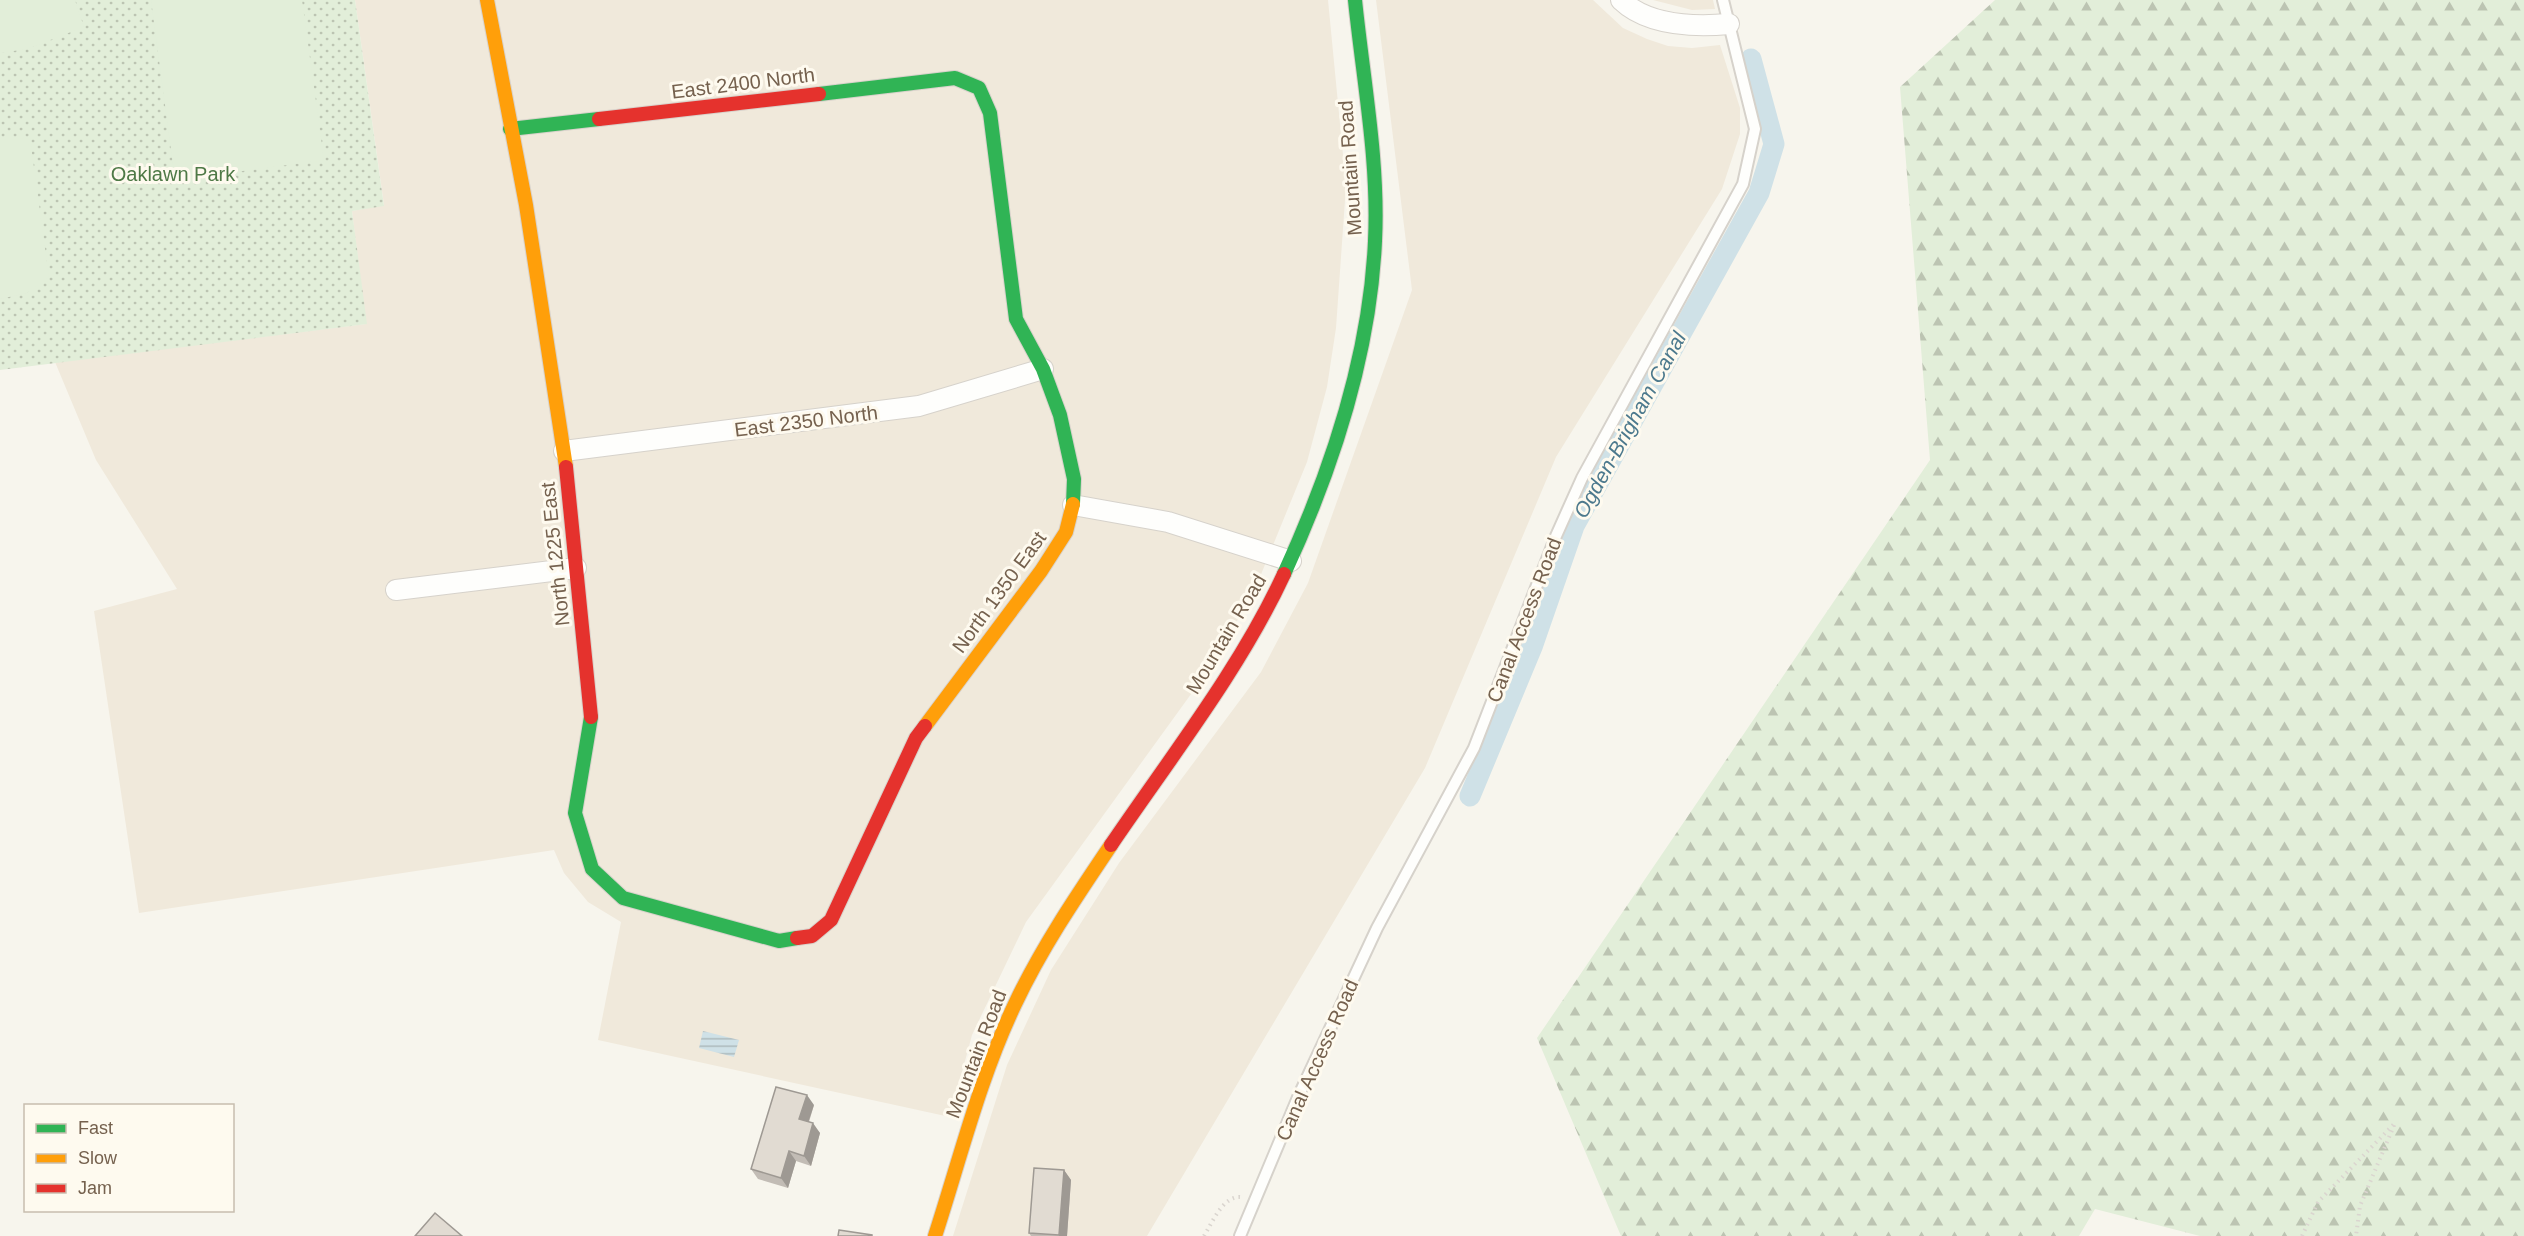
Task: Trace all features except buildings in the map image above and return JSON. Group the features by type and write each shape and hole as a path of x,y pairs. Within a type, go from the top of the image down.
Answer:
{"street":[{"name":"North 1225 East","path":"487,0 526,205 564,451 592,712 575,813 592,869 623,898 779,940 812,936"},
{"name":"Mountain Road","path":"935,1236 994,1054 1014,1005 1051,934 1223,680 1268,609 1312,513 1348,402 1368,300 1375,241 1374,179 1355,0"},
{"path":"1621,0 1648,15 1670,23 1701,27 1729,24"},
{"name":"East 2400 North","path":"510,129 956,78 979,88"},
{"name":"North 1350 East","path":"812,936 831,920 916,738 1041,571 1066,532 1073,505 1074,479 1069,449 1043,369 1016,319 990,113 979,88"},
{"name":"East 2350 North","path":"564,451 919,406 1043,369"},
{"path":"1073,505 1168,522 1291,561"},
{"path":"396,590 576,568"}],"lane":[{"name":"Canal Access Road","path":"1240,1236 1299,1095 1377,928 1474,748 1556,536 1582,478 1743,184 1755,129 1723,0"}],"path":[{"path":"2302,1236 2318,1202 2395,1123 2360,1206 2356,1236"},
{"path":"1204,1236 1227,1202 1234,1197 1256,1199"}],"shaded area":[{"path":"355,0 1328,0 1346,186 1336,328 1327,387 1307,462 1253,594 1207,672 1026,922 972,1035 950,1117 598,1040 621,922 588,902 564,873 554,850 139,913 94,611 177,589 96,460 55,362 366,324 352,211 384,205"},
{"path":"1376,0 1593,0 1623,28 1647,39 1668,46 1692,48 1720,45 1740,108 1740,134 1722,189 1556,457 1425,768 1147,1236 953,1236 1007,1065 1051,970 1119,863 1261,672 1308,583 1412,290"},
{"path":"1653,0 1713,0 1715,9 1692,10"},
{"path":"703,1031 739,1040 734,1057 699,1048"}],"green space":[{"name":"Oaklawn Park","path":"0,0 355,0 384,206 352,211 367,324 0,370"},
{"path":"0,0 75,0 84,27 27,49 0,53"},
{"path":"151,0 302,0 324,160 175,180"},
{"path":"1995,0 2524,0 2524,1236 2200,1236 2095,1209 2079,1236 1621,1236 1537,1038 1930,460 1900,87"},
{"path":"20,137 31,146 49,277 27,293 0,299 0,139"}],"waterway":[{"name":"Ogden-Brigham Canal","path":"1470,796 1532,647 1574,526 1759,193 1774,144 1751,59"}],"traffic: fast":[{"path":"1284,574 1317,495 1345,412 1356,369 1372,284 1376,211 1375,181 1355,0"},
{"path":"819,94 955,78 979,88 990,113 1016,319 1043,369 1060,415 1074,479 1073,504"},
{"path":"510,129 599,119"},
{"path":"591,717 575,813 592,869 623,898 779,941 797,938"}],"traffic: slow":[{"path":"487,0 526,205 566,467"},
{"path":"925,726 1041,571 1066,532 1073,504"},
{"path":"935,1236 971,1118 991,1060 1015,1004 1048,942 1111,845"}],"traffic: jam":[{"path":"599,119 819,94"},
{"path":"566,467 591,717"},
{"path":"1111,845 1225,679 1247,644 1284,574"},
{"path":"797,938 812,936 831,920 916,738 925,726"}]}
